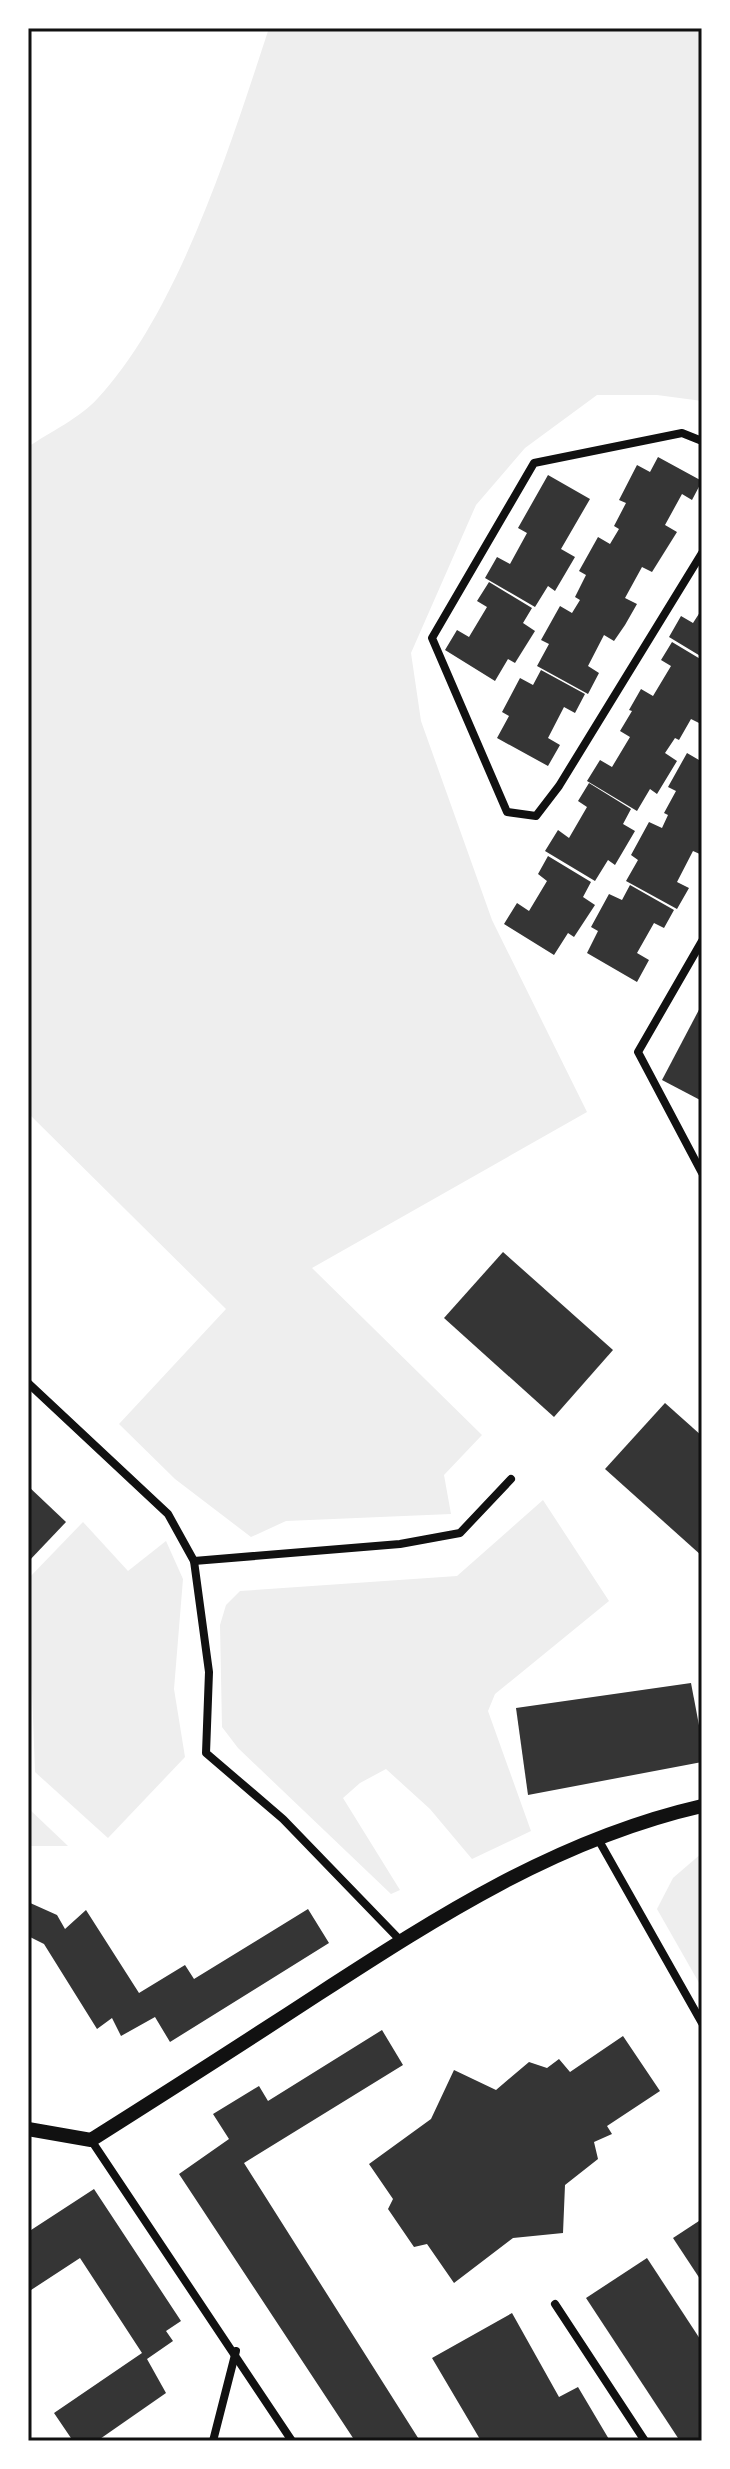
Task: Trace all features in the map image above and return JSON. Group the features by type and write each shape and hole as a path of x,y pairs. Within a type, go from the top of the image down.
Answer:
{"street":[{"path":"702,441 682,433 534,463 432,638 507,812 536,816 559,786 702,553"},
{"path":"702,941 638,1052 665,1109 702,1173"},
{"path":"28,1383 168,1514 194,1561 209,1672 206,1753 283,1819 400,1940"},
{"path":"194,1561 400,1544 460,1533 511,1479"},
{"path":"28,2129 91,2140 400,1940 556,1853 643,1820 702,1806"},
{"path":"598,1839 702,2023"},
{"path":"91,2140 236,2351 292,2441"},
{"path":"555,2304 645,2441"},
{"path":"213,2441 236,2351"}],"shaded area":[{"path":"269,28 702,28 702,401 657,395 597,395 525,448 476,505 411,653 421,721 492,920 587,1112 312,1268 482,1435 444,1475 451,1514 286,1521 251,1537 175,1479 119,1424 226,1309 28,1113 28,447 74,418 98,398 127,362 154,319 200,223"},
{"path":"543,1500 609,1601 495,1694 488,1711 531,1831 472,1859 430,1809 386,1769 360,1783 343,1798 400,1890 391,1894 238,1748 222,1727 220,1625 226,1605 240,1591 457,1576"},
{"path":"83,1522 128,1571 166,1541 183,1579 174,1689 185,1757 108,1838 35,1772 28,1579"},
{"path":"28,1808 68,1846 28,1846"},
{"path":"702,1853 702,1988 657,1909 673,1878"}],"building":[{"path":"658,457 702,481 692,500 682,494 665,525 677,532 652,572 642,567 625,598 637,604 625,625 614,641 604,635 588,666 599,673 588,694 537,666 549,644 541,640 560,606 572,613 580,600 575,597 586,575 579,571 598,537 610,544 619,529 614,526 626,503 619,500 637,465 650,472"},
{"path":"548,475 590,499 561,549 575,557 555,591 548,586 535,607 485,578 497,557 510,564 527,533 518,528"},
{"path":"489,582 532,608 523,623 535,631 515,663 508,659 495,681 445,650 457,630 469,637 487,607 477,601"},
{"path":"702,609 702,657 669,637 681,616 693,623"},
{"path":"672,642 702,660 702,718 699,723 691,719 679,740 675,738 665,753 677,761 657,794 650,789 637,811 587,781 600,760 612,767 630,737 620,731 641,689 653,696 671,666 661,660"},
{"path":"541,670 585,694 575,713 564,707 548,738 560,745 548,766 497,738 509,716 502,712 520,678 533,685"},
{"path":"687,753 699,760 702,755 702,855 693,851 677,882 689,888 677,909 626,881 638,860 631,855 649,822 662,828 668,815 664,813 676,791 668,787"},
{"path":"589,783 631,809 623,824 635,831 615,865 608,860 595,881 545,851 558,830 569,838 587,807 578,801"},
{"path":"548,856 591,882 583,897 595,905 574,937 568,933 554,955 504,924 517,903 529,911 547,881 538,874"},
{"path":"630,885 674,910 664,928 654,923 637,953 649,960 637,982 587,953 598,931 591,927 609,894 622,900"},
{"path":"702,1004 702,1101 662,1080"},
{"path":"503,1252 613,1350 554,1417 444,1318"},
{"path":"665,1403 702,1436 702,1556 605,1469"},
{"path":"28,1486 66,1522 28,1562"},
{"path":"691,1683 702,1741 702,1762 528,1795 516,1708"},
{"path":"28,1902 57,1915 65,1929 86,1910 139,1993 185,1965 194,1979 308,1909 329,1943 170,2042 155,2017 121,2036 112,2018 97,2029 44,1944 28,1936"},
{"path":"382,2030 403,2065 244,2163 420,2441 355,2441 179,2174 229,2139 213,2114 259,2086 268,2101"},
{"path":"623,2036 660,2091 607,2126 612,2134 594,2142 598,2159 565,2185 563,2233 513,2238 454,2283 427,2244 414,2247 388,2209 393,2199 369,2164 431,2119 454,2070 496,2090 529,2062 547,2068 559,2059 570,2072"},
{"path":"94,2189 181,2321 166,2331 173,2341 147,2359 166,2393 97,2441 73,2441 54,2413 142,2353 80,2258 28,2292 28,2232"},
{"path":"702,2219 702,2282 673,2238"},
{"path":"647,2258 702,2342 702,2441 680,2441 586,2298"},
{"path":"512,2313 559,2397 578,2387 610,2441 481,2441 432,2358"}]}
